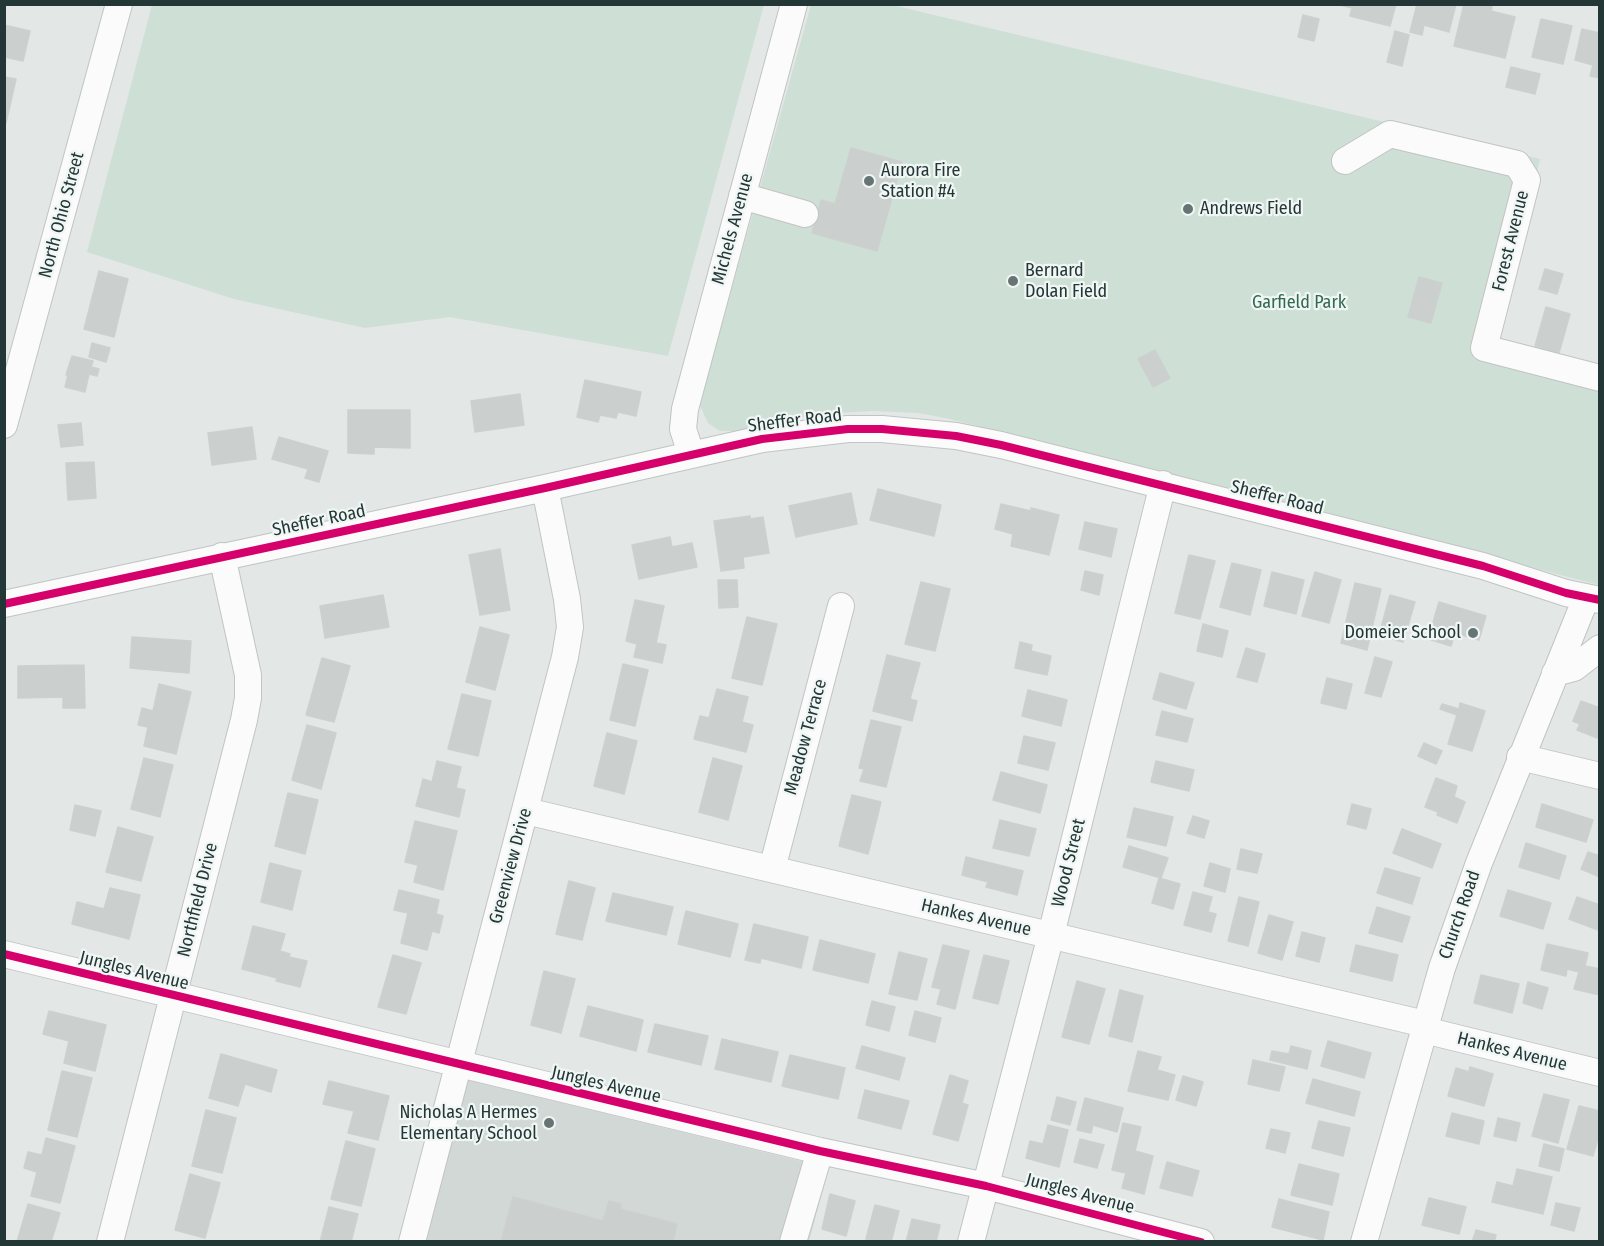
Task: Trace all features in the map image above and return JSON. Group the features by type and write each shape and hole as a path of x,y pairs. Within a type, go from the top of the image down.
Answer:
{"street":[{"name":"North Ohio Street","path":"4,425 119,4"},
{"name":"Michels Avenue","path":"691,454 683,429 684,410 794,4"},
{"name":"Forest Avenue","path":"1345,161 1390,134 1517,164 1527,180 1484,348 1599,378"},
{"path":"742,196 805,214"},
{"name":"Sheffer Road","path":"4,604 762,439 859,429 921,431 1001,445 1483,566 1593,599"},
{"name":"Wood Street","path":"971,1242 1051,935 1163,484"},
{"name":"Greenview Drive","path":"412,1242 565,657 570,627 567,599 545,488"},
{"name":"Northfield Drive","path":"110,1242 248,698 248,675 222,556"},
{"name":"Church Road","path":"1365,1242 1424,1027 1479,863 1555,673 1593,599"},
{"name":"Meadow Terrace","path":"772,869 841,606"},
{"path":"1555,673 1574,668 1599,648"},
{"path":"1520,757 1599,776"},
{"name":"Hankes Avenue","path":"526,811 1051,935 1424,1027 1599,1073"},
{"name":"Jungles Avenue","path":"4,954 459,1066 820,1151 986,1186 1201,1242"},
{"path":"793,1242 820,1151"}],"shaded area":[{"name":"Nicholas A Hermes Elementary School","path":"464,1079 829,1168 809,1241 419,1242"}],"green space":[{"path":"152,5 764,5 668,356 450,317 365,328 234,299 87,252"},
{"name":"Garfield Park","path":"811,5 892,5 1540,159 1496,341 1599,366 1599,585 1201,481 918,413 872,411 820,414 736,431 720,431 708,423 700,406"}],"building":[{"path":"1336,4 1396,4 1390,26 1350,16 1352,8"},
{"path":"1417,4 1456,4 1449,32 1424,25 1422,35 1410,32"},
{"path":"1464,4 1482,4 1492,7 1491,11 1515,17 1505,58 1454,46"},
{"path":"1303,15 1319,19 1314,41 1298,37"},
{"path":"1541,19 1572,26 1563,64 1532,57"},
{"path":"4,25 30,31 23,61 4,57"},
{"path":"1582,29 1600,33 1600,78 1590,76 1593,65 1575,60"},
{"path":"1395,31 1409,35 1402,66 1387,62"},
{"path":"1511,67 1540,74 1535,94 1506,87"},
{"path":"4,77 16,79 6,123 4,122"},
{"name":"Aurora Fire Station #4","path":"851,148 902,162 877,251 812,233 821,200 835,204"},
{"path":"1545,269 1563,274 1557,294 1539,289"},
{"path":"99,271 128,279 114,337 84,329"},
{"path":"1419,277 1442,283 1431,323 1408,317"},
{"path":"1546,307 1570,314 1559,353 1535,346"},
{"path":"92,343 110,348 106,362 89,357"},
{"path":"1155,350 1170,378 1153,387 1138,359"},
{"path":"72,356 93,361 91,367 99,369 97,376 89,374 85,392 65,387"},
{"path":"585,380 641,392 636,416 618,412 616,418 600,415 598,422 577,417"},
{"path":"520,394 524,425 475,432 471,401"},
{"path":"348,410 410,410 410,448 374,447 374,454 348,453"},
{"path":"81,423 83,445 61,447 58,425"},
{"path":"252,427 256,459 212,465 208,433"},
{"path":"279,437 328,451 319,482 305,478 308,469 272,459"},
{"path":"94,462 96,498 68,500 66,463"},
{"path":"878,489 941,505 934,536 870,520"},
{"path":"851,493 857,524 796,537 789,506"},
{"path":"1001,504 1059,515 1049,555 1011,546 1013,534 995,529"},
{"path":"750,516 750,519 763,517 769,553 743,557 744,568 721,571 714,521"},
{"path":"1085,522 1117,529 1111,557 1079,549"},
{"path":"670,537 672,547 692,543 697,567 639,579 632,545"},
{"path":"500,549 510,610 480,615 469,555"},
{"path":"1189,555 1215,561 1200,619 1175,613"},
{"path":"1232,563 1261,570 1250,615 1220,607"},
{"path":"1085,571 1103,575 1099,595 1081,590"},
{"path":"1272,572 1304,580 1296,614 1264,606"},
{"path":"1315,572 1341,580 1329,623 1302,616"},
{"path":"718,580 737,580 738,607 719,608"},
{"path":"921,582 950,589 935,651 905,644"},
{"path":"1355,583 1381,589 1367,650 1341,643"},
{"path":"383,595 389,627 325,638 320,606"},
{"path":"1390,595 1415,602 1403,642 1379,635"},
{"path":"635,600 664,606 656,643 666,645 662,663 634,657 637,644 626,641"},
{"path":"1439,602 1486,616 1479,640 1455,633 1451,646 1428,639"},
{"path":"747,617 777,624 762,685 732,678"},
{"path":"1203,624 1228,631 1222,657 1197,651"},
{"path":"480,627 509,635 495,690 466,682"},
{"path":"132,637 191,641 189,673 130,668"},
{"path":"1020,642 1032,645 1031,651 1051,656 1047,675 1015,668"},
{"path":"1246,648 1265,654 1257,682 1237,677"},
{"path":"887,655 920,663 910,699 917,701 912,721 873,711"},
{"path":"1375,657 1392,662 1381,697 1365,693"},
{"path":"322,658 350,666 334,722 306,715"},
{"path":"623,664 648,670 635,726 610,720"},
{"path":"84,665 85,708 63,708 63,697 18,698 18,666"},
{"path":"1160,673 1194,683 1186,709 1153,699"},
{"path":"1327,678 1352,684 1346,709 1321,703"},
{"path":"159,684 191,692 176,754 144,746 148,727 138,725 142,708 153,711"},
{"path":"717,689 748,697 742,722 753,725 746,752 694,739 700,716 709,718"},
{"path":"1028,690 1067,700 1061,726 1022,716"},
{"path":"462,694 491,701 478,756 448,749"},
{"path":"1581,701 1600,708 1600,739 1577,730 1580,724 1573,721"},
{"path":"1460,703 1485,711 1472,751 1448,744 1457,715 1440,709 1442,704 1459,709"},
{"path":"1162,711 1193,719 1187,742 1156,735"},
{"path":"871,720 901,727 886,787 860,781 864,769 859,768"},
{"path":"307,725 336,733 321,789 292,780"},
{"path":"607,733 637,741 624,794 594,786"},
{"path":"1024,736 1055,743 1048,770 1018,763"},
{"path":"1424,743 1442,751 1436,764 1418,756"},
{"path":"144,758 173,765 160,817 131,809"},
{"path":"713,758 742,766 728,820 699,812"},
{"path":"437,761 461,767 456,788 465,790 459,817 416,806 423,779 432,782"},
{"path":"1156,761 1194,770 1189,791 1151,782"},
{"path":"1001,772 1047,785 1040,813 993,800"},
{"path":"1436,778 1457,786 1454,797 1465,802 1457,823 1425,807"},
{"path":"288,793 318,800 305,854 275,846"},
{"path":"852,795 881,802 868,854 839,846"},
{"path":"1352,804 1371,809 1366,829 1347,824"},
{"path":"1542,804 1593,820 1586,842 1536,827"},
{"path":"75,805 101,811 95,836 70,830"},
{"path":"1134,808 1173,817 1166,846 1127,837"},
{"path":"1193,816 1209,821 1204,838 1187,833"},
{"path":"1000,820 1036,829 1029,856 993,848"},
{"path":"415,821 457,831 443,890 414,882 418,865 405,862"},
{"path":"118,827 153,837 141,881 106,872"},
{"path":"1402,829 1441,844 1432,868 1393,853"},
{"path":"1526,843 1566,856 1559,879 1519,867"},
{"path":"1129,846 1168,858 1161,878 1123,867"},
{"path":"1241,849 1262,854 1257,873 1237,869"},
{"path":"1588,852 1600,856 1600,877 1581,869"},
{"path":"966,857 1023,871 1017,895 986,887 988,882 962,875"},
{"path":"270,863 301,871 292,910 261,902"},
{"path":"1210,863 1230,869 1225,892 1204,886"},
{"path":"1385,868 1420,878 1412,904 1377,893"},
{"path":"1159,878 1180,884 1173,909 1152,903"},
{"path":"569,881 595,888 582,940 556,934"},
{"path":"110,888 140,895 129,939 72,924 77,902 104,909"},
{"path":"399,890 439,900 436,914 443,916 439,933 432,931 427,950 401,943 408,913 394,910"},
{"path":"1508,890 1551,903 1543,929 1500,916"},
{"path":"1193,892 1212,897 1208,912 1216,914 1211,932 1184,925"},
{"path":"613,893 673,907 666,935 606,921"},
{"path":"1239,897 1259,902 1248,946 1228,941"},
{"path":"1577,897 1600,905 1598,930 1569,919"},
{"path":"1377,907 1410,917 1402,942 1369,933"},
{"path":"686,911 738,924 730,957 678,944"},
{"path":"1269,915 1293,922 1282,960 1258,953"},
{"path":"754,924 808,937 801,968 761,958 760,963 745,960"},
{"path":"253,926 285,934 280,951 290,954 289,957 307,961 300,987 242,969"},
{"path":"1302,932 1325,938 1319,962 1296,956"},
{"path":"820,940 875,954 868,983 813,970"},
{"path":"1547,944 1588,953 1585,966 1600,969 1600,995 1574,989 1579,972 1567,969 1566,976 1541,970"},
{"path":"943,945 969,951 955,1009 937,1004 941,989 932,987"},
{"path":"1356,945 1398,955 1392,981 1350,971"},
{"path":"899,952 927,959 917,1000 889,994"},
{"path":"393,955 421,963 406,1014 378,1007"},
{"path":"984,955 1009,961 998,1004 973,998"},
{"path":"544,971 575,979 561,1033 531,1025"},
{"path":"1481,975 1519,984 1512,1013 1474,1003"},
{"path":"1077,981 1105,989 1089,1044 1062,1037"},
{"path":"1528,982 1548,988 1542,1009 1523,1003"},
{"path":"1120,990 1143,996 1132,1042 1109,1036"},
{"path":"872,1001 895,1007 889,1031 866,1025"},
{"path":"588,1006 643,1020 636,1051 580,1036"},
{"path":"49,1011 106,1025 95,1071 64,1063 69,1041 43,1034"},
{"path":"915,1011 941,1018 935,1042 909,1035"},
{"path":"655,1024 708,1036 701,1065 648,1052"},
{"path":"722,1039 778,1052 771,1082 715,1069"},
{"path":"1328,1041 1371,1053 1364,1078 1321,1066"},
{"path":"862,1046 905,1058 899,1080 856,1068"},
{"path":"1291,1046 1311,1051 1307,1069 1270,1060 1272,1051 1289,1054"},
{"path":"1138,1051 1161,1057 1157,1070 1175,1075 1168,1100 1128,1091"},
{"path":"221,1054 277,1070 271,1092 245,1084 238,1106 209,1098"},
{"path":"790,1055 845,1068 838,1099 782,1086"},
{"path":"1253,1060 1285,1067 1279,1091 1248,1084"},
{"path":"1470,1067 1493,1074 1484,1106 1448,1096 1456,1068 1469,1072"},
{"path":"62,1071 92,1078 77,1137 48,1130"},
{"path":"950,1075 968,1081 962,1103 968,1105 958,1141 933,1134"},
{"path":"1183,1076 1203,1082 1196,1106 1176,1100"},
{"path":"1313,1079 1360,1092 1354,1116 1306,1103"},
{"path":"329,1081 389,1096 378,1140 348,1133 354,1111 323,1104"},
{"path":"865,1090 909,1101 901,1129 858,1118"},
{"path":"1544,1094 1569,1100 1558,1143 1532,1136"},
{"path":"1057,1097 1076,1102 1070,1125 1051,1120"},
{"path":"1085,1098 1123,1108 1117,1132 1093,1125 1091,1133 1077,1130"},
{"path":"1579,1106 1600,1111 1600,1132 1593,1156 1567,1149"},
{"path":"206,1110 236,1118 222,1173 192,1166"},
{"path":"1452,1113 1484,1121 1479,1144 1446,1136"},
{"path":"1498,1118 1520,1123 1516,1141 1494,1136"},
{"path":"1319,1121 1350,1128 1343,1156 1312,1148"},
{"path":"1123,1123 1141,1127 1135,1151 1153,1156 1144,1194 1122,1188 1126,1173 1112,1170"},
{"path":"1048,1125 1068,1130 1059,1167 1026,1158 1030,1141 1043,1144"},
{"path":"1271,1129 1290,1133 1285,1153 1266,1148"},
{"path":"46,1138 75,1146 60,1203 31,1196 37,1172 24,1168 28,1152 42,1155"},
{"path":"1080,1139 1104,1145 1097,1168 1074,1162"},
{"path":"346,1141 375,1149 361,1206 331,1199"},
{"path":"1544,1144 1564,1149 1559,1171 1539,1166"},
{"path":"1167,1162 1199,1171 1192,1196 1160,1188"},
{"path":"1299,1164 1339,1174 1332,1205 1291,1195"},
{"path":"1517,1169 1552,1177 1543,1214 1492,1202 1497,1182 1513,1186"},
{"path":"190,1174 220,1183 205,1238 175,1230"},
{"path":"830,1194 855,1201 846,1236 822,1229"},
{"path":"513,1197 603,1221 609,1201 621,1204 620,1209 677,1224 673,1242 501,1242"},
{"path":"1429,1198 1466,1207 1459,1234 1422,1225"},
{"path":"1279,1199 1329,1212 1323,1240 1272,1227"},
{"path":"1556,1203 1580,1208 1574,1231 1551,1225"},
{"path":"28,1204 60,1213 51,1242 17,1242"},
{"path":"875,1205 899,1211 891,1242 866,1239"},
{"path":"329,1207 358,1214 351,1242 320,1242"},
{"path":"912,1219 940,1225 936,1242 906,1242"},
{"path":"1476,1230 1496,1235 1494,1242 1472,1242"}],"cycle path":[{"path":"4,604 762,439 848,429 882,429 956,436 1001,445 1483,566 1566,593 1600,600"},
{"path":"4,954 820,1151 986,1186 1201,1242"}],"place":[{"name":"Aurora Fire Station #4","path":"869,181"},
{"name":"Andrews Field","path":"1188,209"},
{"name":"Bernard Dolan Field","path":"1013,281"},
{"name":"Domeier School","path":"1473,633"},
{"name":"Nicholas A Hermes Elementary School","path":"549,1123"}]}
